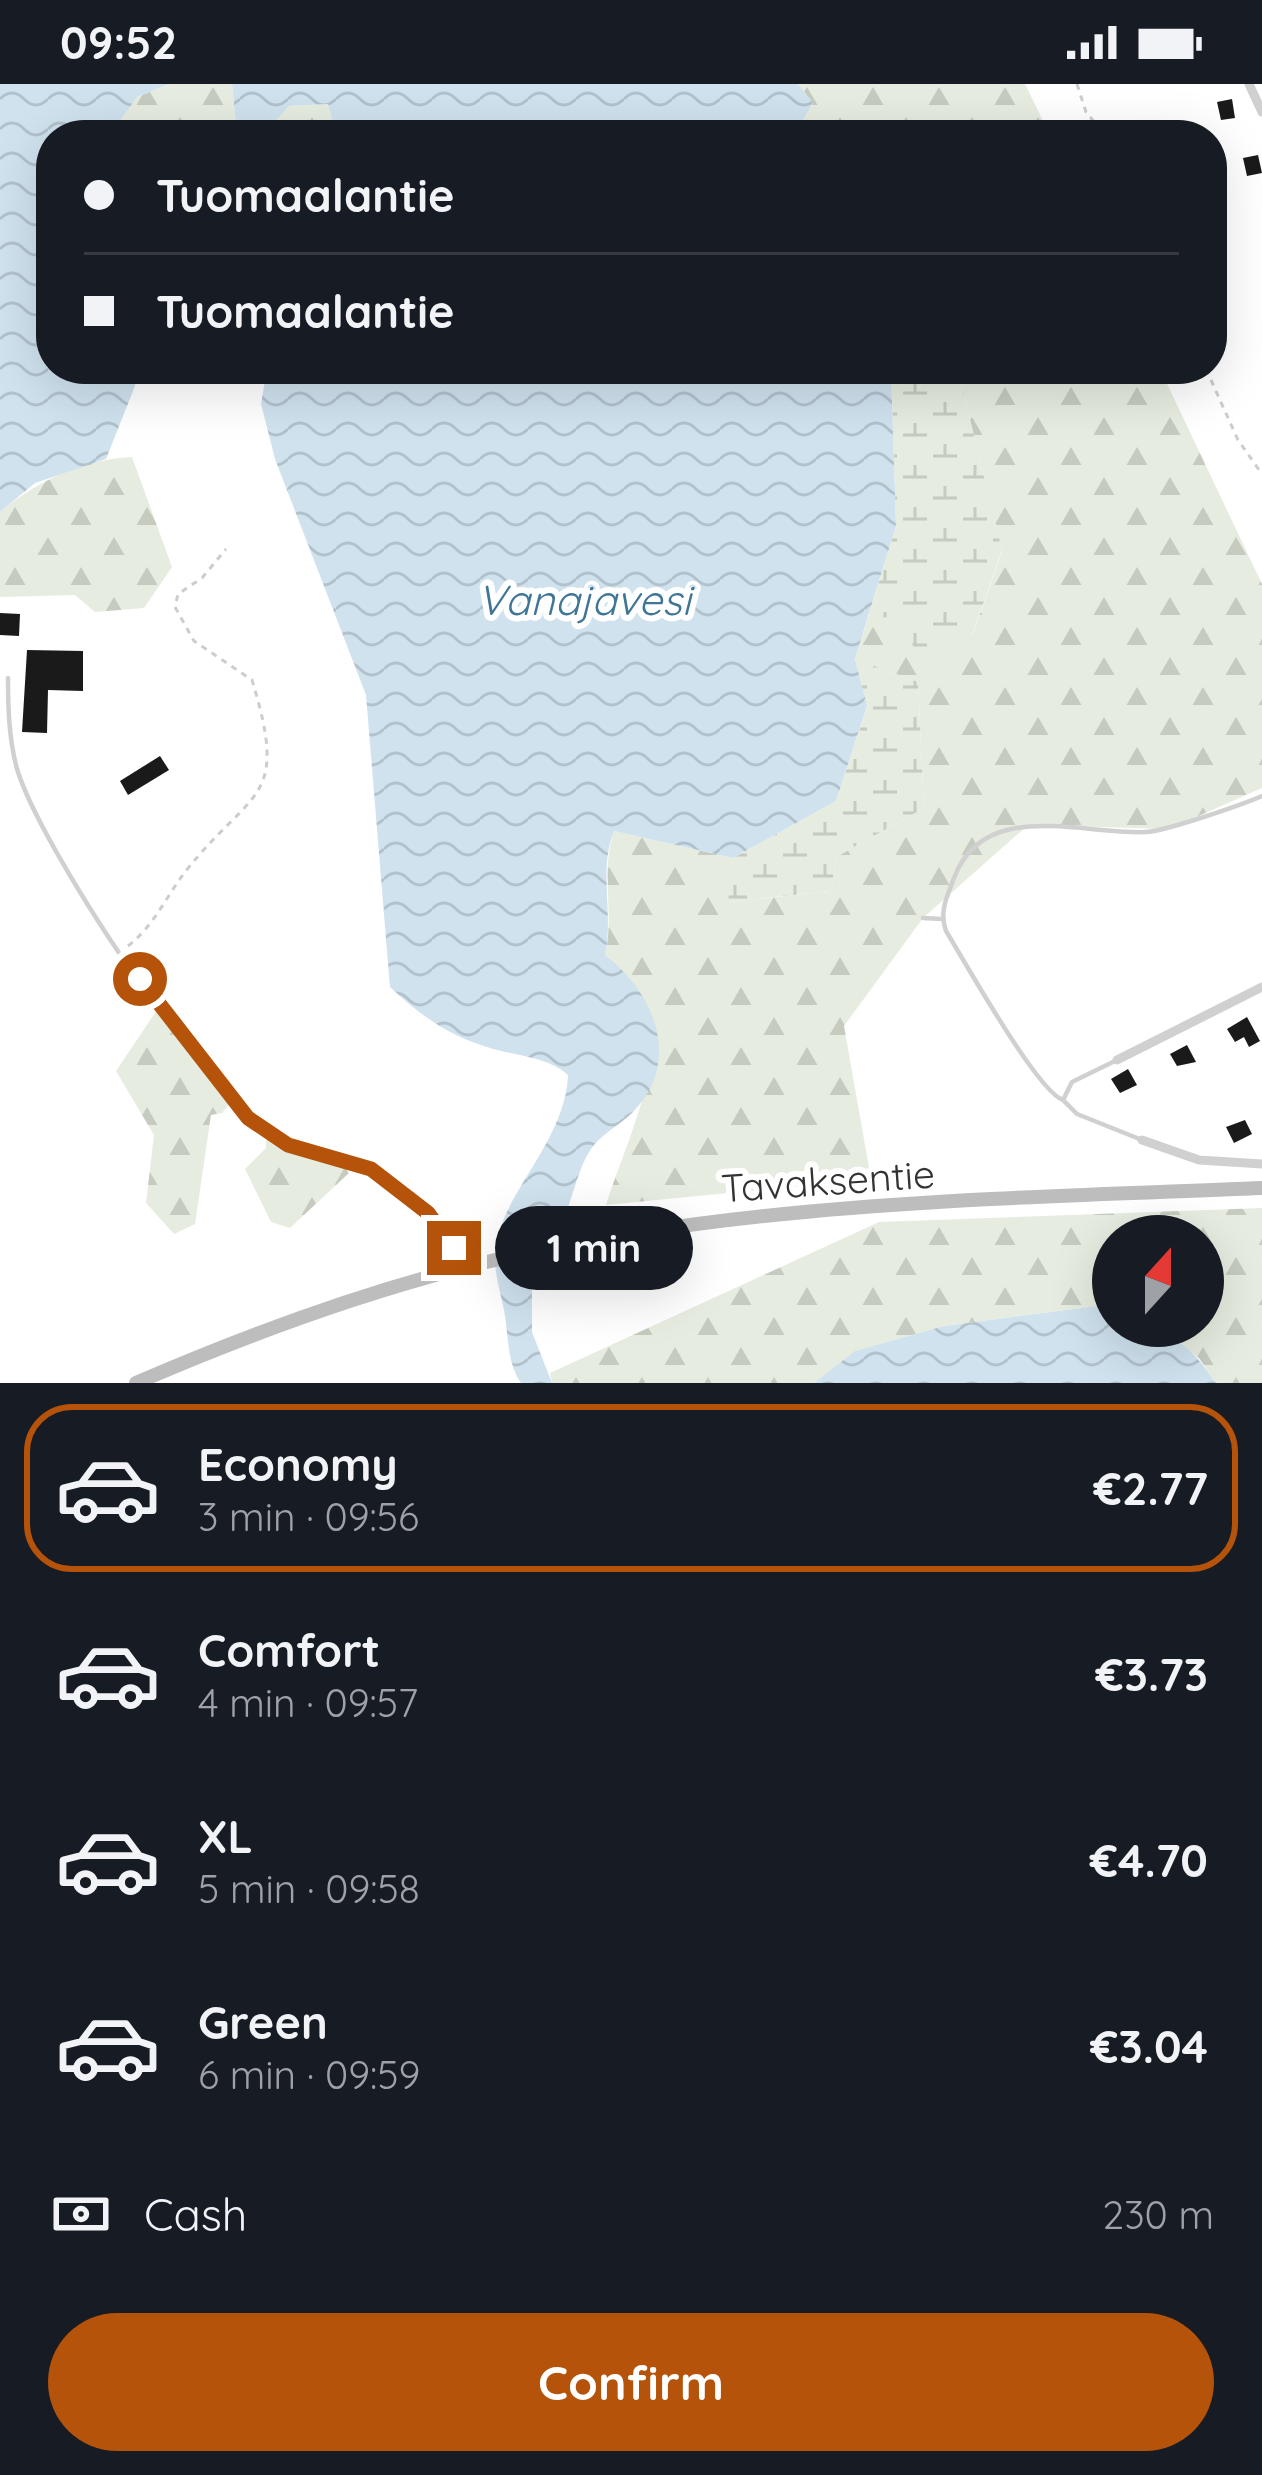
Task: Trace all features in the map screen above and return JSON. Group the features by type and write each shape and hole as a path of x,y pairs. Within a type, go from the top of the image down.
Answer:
{"main road":[{"name":"Tavaksentie","path":"136,1383 347,1300 460,1269 529,1260 593,1240 776,1214 1262,1188"}],"street":[{"path":"1249,84 1262,112"},
{"path":"1117,1060 1262,987"},
{"path":"1142,1140 1199,1160 1262,1164"}],"lane":[{"path":"8,678 9,732 35,815 159,1007 248,1118 288,1145 371,1169 397,1186 444,1232 460,1269"},
{"path":"1142,1140 1077,1114 1053,1096 1036,1073 942,919 959,866 972,849 1008,828 1146,832 1262,796"},
{"path":"923,918 942,919"},
{"path":"1063,1100 1072,1082 1117,1060"}],"path":[{"path":"1077,84 1093,120"},
{"path":"1213,384 1238,440 1262,474"},
{"path":"122,951 140,937 187,870 250,806 265,783 270,763 252,680 194,640 175,607 178,594 202,578 226,549"}],"green space":[{"path":"169,84 232,84 236,120 121,120 137,97"},
{"path":"798,84 1025,84 1043,120 803,120 813,103"},
{"path":"328,104 332,120 276,120 289,106"},
{"path":"891,384 960,384 1002,550 973,633 926,665 894,617 868,618 896,526"},
{"path":"1167,384 1262,584 1262,788 1169,829 1028,825 923,918 844,1026 871,1179 606,1205 640,1106 651,1041 646,1010 631,981 605,955 608,861 614,831 733,858 729,902 831,891 836,857 924,808 918,682 855,659 868,618 894,616 973,634 1002,551 962,387"},
{"path":"132,457 172,567 144,608 95,612 75,595 0,597 0,512 62,474 96,462"},
{"path":"855,659 918,682 924,808 836,857 831,891 728,902 733,858 836,801 867,707"},
{"path":"159,1007 231,1102 222,1113 211,1115 195,1224 174,1234 146,1203 154,1135 116,1071"},
{"path":"266,1133 341,1159 349,1173 290,1228 271,1222 245,1169 266,1148"},
{"path":"1262,1208 1262,1383 1216,1383 1199,1358 1182,1347 1224,1347 1224,1215 1092,1215 1092,1307 944,1326 856,1351 814,1383 552,1383 550,1373 879,1222"}],"water":[{"path":"0,84 169,84 137,97 121,120 36,120 36,384 135,386 106,459 35,483 0,512"},
{"path":"232,84 798,84 813,103 803,120 332,120 328,104 289,106 276,120 236,120"},
{"name":"Vanajavesi","path":"264,384 891,384 896,526 855,659 867,706 836,801 733,858 614,831 607,861 605,955 649,1007 659,1050 657,1071 633,1112 591,1149 564,1218 533,1224 520,1236 520,1274 532,1282 532,1332 552,1383 521,1383 516,1375 495,1253 510,1205 557,1121 568,1075 540,1060 446,1030 390,987 366,695 275,459 261,404"},
{"path":"1092,1307 1092,1347 1185,1347 1216,1383 814,1383 855,1351 944,1326"}],"building":[{"path":"1232,99 1235,118 1221,120 1217,102"},
{"path":"1258,155 1262,173 1247,176 1243,158"},
{"path":"0,613 20,614 19,636 0,635"},
{"path":"27,650 83,651 83,691 48,690 47,733 22,732"},
{"path":"160,756 169,770 128,795 120,781"},
{"path":"1247,1017 1260,1041 1249,1047 1244,1037 1235,1042 1227,1029"},
{"path":"1187,1045 1196,1062 1177,1066 1170,1054"},
{"path":"1128,1069 1137,1085 1120,1093 1111,1079"},
{"path":"1245,1120 1252,1134 1234,1143 1226,1127"}],"route":[{"path":"140,979 231,1102 248,1118 288,1145 371,1169 428,1213 454,1248"}]}
